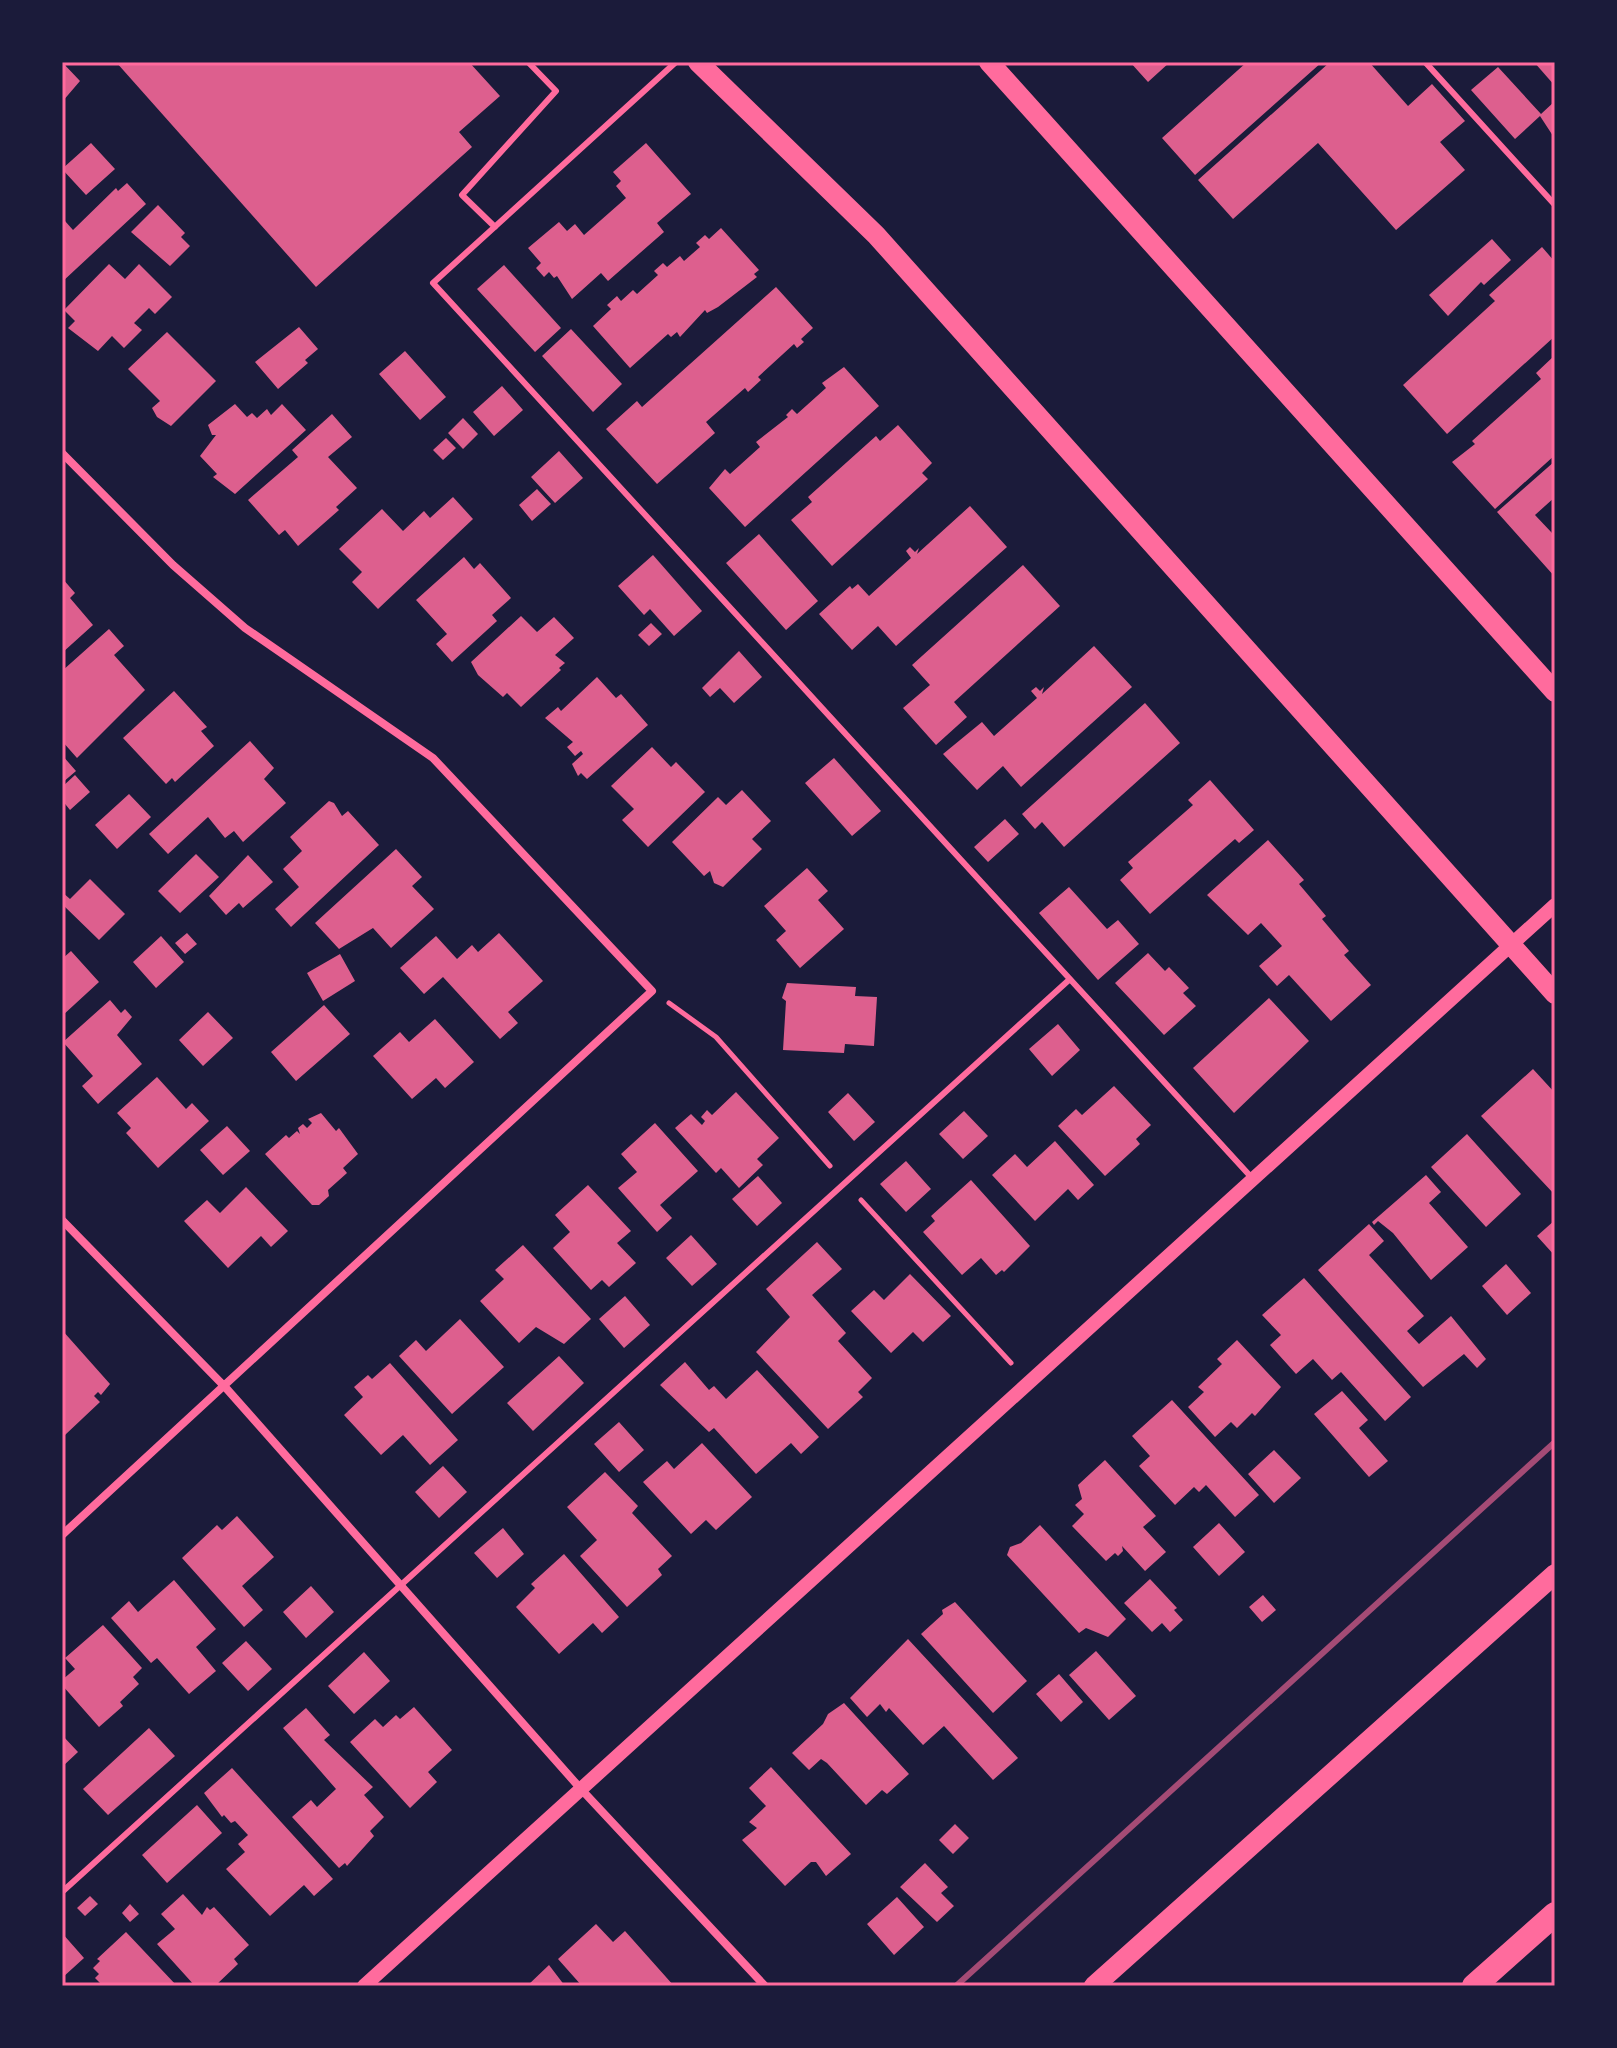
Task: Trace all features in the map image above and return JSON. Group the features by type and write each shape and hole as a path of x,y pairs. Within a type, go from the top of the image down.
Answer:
{"highway":[{"path":"1474,1986 1552,1917"},
{"path":"1495,1986 1552,1917"}],"main road":[{"path":"698,62 876,235 1555,994"},
{"path":"989,62 1555,692"},
{"path":"1094,1986 1555,1574"}],"street":[{"path":"62,453 173,565 245,628 433,758 652,991 226,1388 62,1535"},
{"path":"364,1986 1555,905"},
{"path":"62,1220 226,1388 580,1788 765,1986"}],"lane":[{"path":"495,227 462,195 556,91 528,62"},
{"path":"676,62 433,283 1253,1179"},
{"path":"1425,62 1555,205"},
{"path":"62,1892 1070,979"}],"building":[{"path":"62,62 80,81 62,102"},
{"path":"116,62 469,62 500,96 459,132 472,147 316,287"},
{"path":"1130,62 1170,62 1148,82"},
{"path":"1247,62 1322,62 1195,175 1162,138"},
{"path":"1330,62 1369,62 1408,106 1432,84 1465,121 1440,142 1465,170 1396,230 1318,143 1233,219 1198,180"},
{"path":"1534,62 1555,62 1555,86"},
{"path":"1498,67 1541,114 1555,101 1555,139 1540,116 1515,139 1471,90"},
{"path":"91,143 115,169 86,195 62,169"},
{"path":"646,143 691,194 657,223 664,232 608,281 601,273 572,299 557,276 554,278 549,272 544,277 536,268 541,263 528,248 559,222 567,231 575,224 584,235 626,198 616,186 621,181 613,172"},
{"path":"127,183 146,204 62,282 62,224 65,221 73,230 116,188 118,191"},
{"path":"158,205 185,233 181,237 190,246 170,266 131,232"},
{"path":"721,228 759,270 754,274 757,277 718,307 707,313 705,310 680,337 677,332 671,337 668,334 630,368 593,326 611,309 607,305 617,296 621,301 633,290 637,294 658,275 654,271 663,263 667,267 680,256 684,261 700,247 696,243 705,235 709,239"},
{"path":"1492,239 1511,260 1484,285 1481,282 1448,316 1429,295"},
{"path":"1542,247 1555,262 1555,336 1447,434 1403,385 1495,301 1489,295"},
{"path":"109,264 125,279 139,264 172,297 155,314 149,308 134,323 142,330 124,348 112,336 98,351 68,328 75,321 64,310"},
{"path":"504,265 561,328 535,352 477,289"},
{"path":"776,287 813,328 801,339 804,342 797,348 794,344 758,377 761,380 748,392 745,388 706,422 715,433 657,484 606,429 637,401 642,407"},
{"path":"299,327 318,349 305,360 308,363 278,389 255,362"},
{"path":"571,329 622,384 593,412 542,356"},
{"path":"167,332 216,381 171,426 157,417 152,408 160,401 128,369"},
{"path":"405,351 446,397 420,420 379,374"},
{"path":"1555,355 1555,455 1495,509 1452,462 1475,444 1472,441 1541,379 1536,373"},
{"path":"844,367 879,406 745,527 709,488 725,469 730,474 760,447 756,442 788,417 786,415 792,409 797,414 826,388 822,383"},
{"path":"502,386 523,410 494,436 473,412"},
{"path":"235,404 247,417 252,413 257,418 267,409 271,415 282,404 306,430 235,494 213,477 217,474 200,456 216,435 212,435 208,425"},
{"path":"332,414 352,437 328,457 357,488 336,507 339,510 298,546 285,530 279,535 248,500 298,457 292,450"},
{"path":"463,418 478,434 463,449 448,433"},
{"path":"898,425 932,463 922,473 928,479 832,566 791,520 812,502 808,497 876,436 880,441"},
{"path":"446,438 456,448 443,460 433,450"},
{"path":"559,451 583,478 555,503 531,477"},
{"path":"1555,461 1555,497 1535,515 1552,533 1555,530 1555,577 1497,512"},
{"path":"537,489 551,504 532,521 519,505"},
{"path":"453,497 473,519 378,609 352,582 362,572 339,549 382,509 403,531 424,511 430,518"},
{"path":"970,506 1007,547 896,646 878,626 852,650 819,614 850,586 852,589 858,584 869,596 911,558 906,551 910,547 915,552 919,548 917,554"},
{"path":"759,534 818,601 786,630 726,563"},
{"path":"653,555 702,611 674,636 650,609 644,615 618,586"},
{"path":"464,557 474,569 480,563 511,598 492,615 497,621 452,662 436,644 447,634 416,600"},
{"path":"1023,565 1060,606 954,702 967,717 936,745 903,708 930,685 912,665"},
{"path":"62,578 75,593 70,598 93,625 62,653"},
{"path":"521,616 537,632 554,617 574,638 555,655 565,663 559,668 561,670 521,707 507,693 503,697 478,675 471,662"},
{"path":"651,623 662,634 649,646 638,635"},
{"path":"109,629 124,646 114,655 145,690 77,758 62,741 62,671"},
{"path":"1094,646 1132,687 1021,787 1003,766 977,790 943,754 982,722 994,736 1037,698 1031,691 1036,687 1040,691 1044,687 1042,694"},
{"path":"739,651 762,677 734,703 720,688 710,697 702,688"},
{"path":"597,677 616,698 621,694 648,725 587,779 581,773 578,776 572,764 583,754 581,751 575,756 567,747 573,742 545,718 558,707 561,711"},
{"path":"174,691 207,727 201,731 214,746 175,782 172,778 166,784 123,738"},
{"path":"1145,703 1180,743 1064,847 1042,822 1035,829 1022,814"},
{"path":"250,741 274,768 264,779 286,803 243,842 234,831 225,838 208,817 168,854 149,834"},
{"path":"652,747 671,767 676,762 705,792 648,847 622,820 634,809 611,786"},
{"path":"62,755 76,771 62,783"},
{"path":"834,758 881,811 852,836 805,783"},
{"path":"75,775 90,792 70,810 62,800 62,787"},
{"path":"1210,780 1254,830 1239,843 1235,839 1150,914 1120,880 1133,868 1128,862 1193,805 1188,800"},
{"path":"742,790 771,821 752,839 762,849 723,887 714,883 710,871 704,876 672,842 718,797 726,805"},
{"path":"129,794 151,817 117,849 95,825"},
{"path":"329,801 334,803 342,816 348,811 379,845 291,927 275,909 299,887 283,869 302,851 290,837"},
{"path":"1005,819 1019,834 988,862 974,847"},
{"path":"1268,840 1304,880 1299,884 1326,916 1322,919 1349,951 1344,955 1371,985 1331,1021 1289,975 1277,986 1259,966 1282,946 1261,923 1248,935 1207,895"},
{"path":"396,849 422,877 412,886 434,909 391,948 373,928 339,949 315,923"},
{"path":"196,854 219,877 180,913 158,891"},
{"path":"248,855 273,882 243,908 239,903 226,915 209,896"},
{"path":"807,868 828,891 818,900 844,929 800,968 776,940 786,931 764,906"},
{"path":"90,879 125,914 99,940 62,904 62,892 70,899"},
{"path":"1069,887 1107,929 1118,920 1139,944 1098,980 1039,913"},
{"path":"187,933 197,944 185,954 175,943"},
{"path":"499,933 543,981 508,1012 518,1023 500,1039 443,977 424,994 400,968 436,936 457,959 472,945 478,952"},
{"path":"161,936 184,962 156,988 133,962"},
{"path":"71,951 99,982 62,1016 62,959"},
{"path":"1148,953 1165,971 1169,967 1189,988 1183,993 1196,1006 1164,1035 1115,983"},
{"path":"340,954 355,981 323,1001 307,973"},
{"path":"787,983 856,987 855,996 877,997 874,1046 845,1044 844,1053 783,1050 786,1001 782,998"},
{"path":"1269,998 1309,1041 1234,1113 1193,1068"},
{"path":"110,1000 121,1013 125,1009 132,1017 117,1035 142,1064 98,1104 82,1086 93,1076 63,1042"},
{"path":"324,1005 350,1034 296,1081 271,1052"},
{"path":"208,1012 233,1038 203,1066 179,1040"},
{"path":"435,1019 474,1062 445,1088 436,1078 412,1099 373,1056 400,1032 409,1042"},
{"path":"1058,1024 1080,1050 1052,1076 1029,1049"},
{"path":"1533,1069 1555,1093 1555,1195 1481,1116"},
{"path":"157,1077 186,1109 192,1103 209,1121 158,1168 126,1133 131,1128 117,1113"},
{"path":"1114,1086 1151,1125 1136,1139 1140,1144 1105,1176 1058,1126 1076,1109 1082,1115"},
{"path":"736,1092 779,1138 757,1159 763,1165 739,1188 721,1168 716,1173 675,1128 691,1114 702,1125 705,1121 701,1117 707,1110 712,1115"},
{"path":"848,1093 875,1122 854,1141 828,1112"},
{"path":"964,1111 988,1136 963,1159 939,1134"},
{"path":"321,1113 336,1131 339,1128 358,1154 343,1168 347,1173 328,1190 329,1196 319,1205 312,1205 265,1154 286,1135 289,1138 297,1131 300,1134 298,1128 303,1124 307,1128 312,1123 308,1119"},
{"path":"655,1123 698,1171 660,1205 672,1218 657,1232 618,1188 637,1172 621,1154"},
{"path":"227,1126 250,1151 223,1175 200,1150"},
{"path":"1467,1134 1521,1194 1486,1227 1431,1167"},
{"path":"1055,1141 1094,1185 1078,1200 1068,1189 1035,1221 992,1175 1015,1154 1027,1167"},
{"path":"906,1161 931,1189 906,1212 880,1184"},
{"path":"1426,1175 1441,1192 1429,1203 1468,1247 1431,1280 1393,1233 1378,1221 1374,1225 1372,1222"},
{"path":"758,1176 782,1203 757,1226 732,1199"},
{"path":"971,1180 1030,1246 1004,1272 1002,1270 996,1275 981,1258 962,1275 923,1232 935,1221 931,1216"},
{"path":"588,1185 631,1231 617,1243 636,1263 609,1287 602,1280 591,1290 553,1248 570,1232 555,1215"},
{"path":"246,1187 288,1231 271,1247 261,1236 228,1268 184,1221 207,1200 220,1213"},
{"path":"1555,1220 1555,1256 1537,1236"},
{"path":"1369,1224 1384,1241 1369,1255 1424,1316 1407,1331 1419,1344 1451,1316 1486,1359 1477,1368 1464,1354 1423,1387 1318,1270"},
{"path":"691,1235 717,1264 692,1286 666,1258"},
{"path":"817,1242 842,1269 812,1295 846,1333 838,1341 872,1378 858,1392 863,1397 828,1429 756,1352 790,1317 766,1289"},
{"path":"523,1245 591,1319 564,1344 536,1327 519,1343 480,1301 504,1279 495,1270"},
{"path":"1506,1264 1531,1293 1507,1315 1482,1286"},
{"path":"910,1274 951,1316 923,1342 913,1332 891,1353 851,1311 874,1290 884,1300"},
{"path":"1304,1278 1411,1397 1385,1421 1341,1372 1332,1380 1313,1359 1296,1374 1270,1345 1281,1335 1262,1315"},
{"path":"625,1296 650,1325 624,1348 599,1319"},
{"path":"460,1319 504,1367 452,1414 399,1356 416,1340 426,1351"},
{"path":"62,1330 110,1384 101,1395 98,1392 94,1396 100,1402 65,1435"},
{"path":"1237,1340 1281,1387 1255,1416 1252,1413 1237,1428 1231,1422 1215,1437 1188,1407 1204,1392 1198,1387 1222,1364 1217,1359"},
{"path":"559,1356 584,1383 533,1431 507,1403"},
{"path":"685,1362 709,1390 714,1386 726,1399 757,1370 819,1437 801,1454 791,1443 756,1474 714,1428 709,1432 660,1385"},
{"path":"390,1363 458,1440 430,1465 403,1435 381,1455 344,1415 363,1397 354,1387 368,1375 372,1379"},
{"path":"1342,1391 1368,1420 1359,1428 1388,1461 1369,1477 1314,1414"},
{"path":"1172,1400 1259,1495 1235,1517 1206,1485 1199,1492 1194,1487 1175,1505 1139,1466 1150,1456 1132,1436"},
{"path":"619,1422 644,1450 619,1472 594,1444"},
{"path":"702,1443 752,1497 716,1530 706,1520 691,1534 643,1482 667,1461 674,1469"},
{"path":"1274,1450 1301,1478 1274,1503 1248,1474"},
{"path":"1105,1460 1156,1516 1143,1527 1166,1552 1145,1571 1122,1546 1123,1551 1118,1556 1115,1553 1106,1561 1072,1526 1084,1514 1075,1505 1082,1499 1078,1485"},
{"path":"443,1466 467,1492 439,1518 415,1492"},
{"path":"605,1472 638,1506 632,1513 672,1556 658,1569 662,1575 627,1607 580,1556 597,1540 567,1507"},
{"path":"237,1516 274,1557 242,1586 263,1610 244,1627 182,1558 217,1525 222,1530"},
{"path":"1219,1523 1245,1552 1219,1576 1193,1547"},
{"path":"1040,1525 1126,1619 1108,1637 1086,1628 1079,1633 1007,1555 1010,1547 1021,1543"},
{"path":"503,1528 524,1554 497,1578 474,1553"},
{"path":"564,1554 619,1617 602,1633 593,1623 559,1654 516,1607 535,1588 531,1584"},
{"path":"1150,1579 1177,1608 1174,1610 1183,1620 1170,1632 1162,1623 1152,1632 1124,1603"},
{"path":"174,1580 216,1629 196,1647 216,1671 189,1694 157,1658 151,1663 111,1618 129,1601 138,1612"},
{"path":"311,1586 334,1612 306,1638 283,1612"},
{"path":"1263,1595 1276,1610 1262,1622 1249,1607"},
{"path":"955,1602 1027,1681 993,1713 921,1634 943,1614 942,1610"},
{"path":"103,1625 142,1668 133,1677 139,1684 120,1702 123,1706 99,1727 62,1685 62,1680 75,1669 65,1658"},
{"path":"908,1639 1018,1758 993,1780 944,1726 923,1745 889,1708 886,1712 880,1704 867,1717 850,1698"},
{"path":"246,1641 272,1669 248,1691 222,1663"},
{"path":"1096,1651 1136,1696 1109,1720 1069,1675"},
{"path":"364,1652 390,1681 354,1714 328,1686"},
{"path":"1059,1674 1083,1702 1061,1722 1036,1694"},
{"path":"844,1703 909,1774 887,1794 882,1790 866,1805 827,1763 821,1759 809,1770 792,1753 823,1724 828,1714"},
{"path":"414,1707 452,1750 428,1772 437,1782 410,1808 350,1742 375,1719 383,1727 396,1715 400,1719"},
{"path":"306,1708 330,1735 324,1740 373,1787 364,1795 384,1817 370,1831 374,1836 347,1866 345,1863 339,1868 292,1817 311,1800 317,1807 336,1789 283,1728"},
{"path":"149,1728 175,1756 108,1815 83,1789"},
{"path":"62,1735 78,1752 62,1767"},
{"path":"771,1767 851,1854 826,1876 816,1862 811,1862 785,1886 742,1840 757,1828 749,1822 766,1806 749,1788"},
{"path":"232,1768 333,1879 314,1896 304,1885 270,1916 226,1869 245,1852 238,1844 248,1835 235,1821 231,1823 224,1815 222,1817 204,1793"},
{"path":"197,1805 222,1833 167,1883 142,1855"},
{"path":"955,1824 969,1838 953,1854 939,1840"},
{"path":"925,1863 948,1887 941,1893 954,1906 937,1922 900,1887"},
{"path":"183,1894 202,1915 207,1907 210,1910 214,1907 249,1945 234,1959 238,1964 215,1986 195,1986 157,1944 175,1929 161,1914"},
{"path":"90,1896 98,1904 85,1916 77,1908"},
{"path":"897,1897 924,1927 894,1955 867,1924"},
{"path":"130,1904 139,1914 130,1922 122,1913"},
{"path":"596,1924 613,1942 625,1931 674,1986 582,1986 558,1959"},
{"path":"126,1932 177,1986 103,1986 95,1978 99,1974 93,1968 100,1961 97,1959"},
{"path":"62,1933 84,1958 62,1978"},
{"path":"549,1965 565,1986 527,1986"}],"railway":[{"path":"956,1986 1555,1442"}]}
